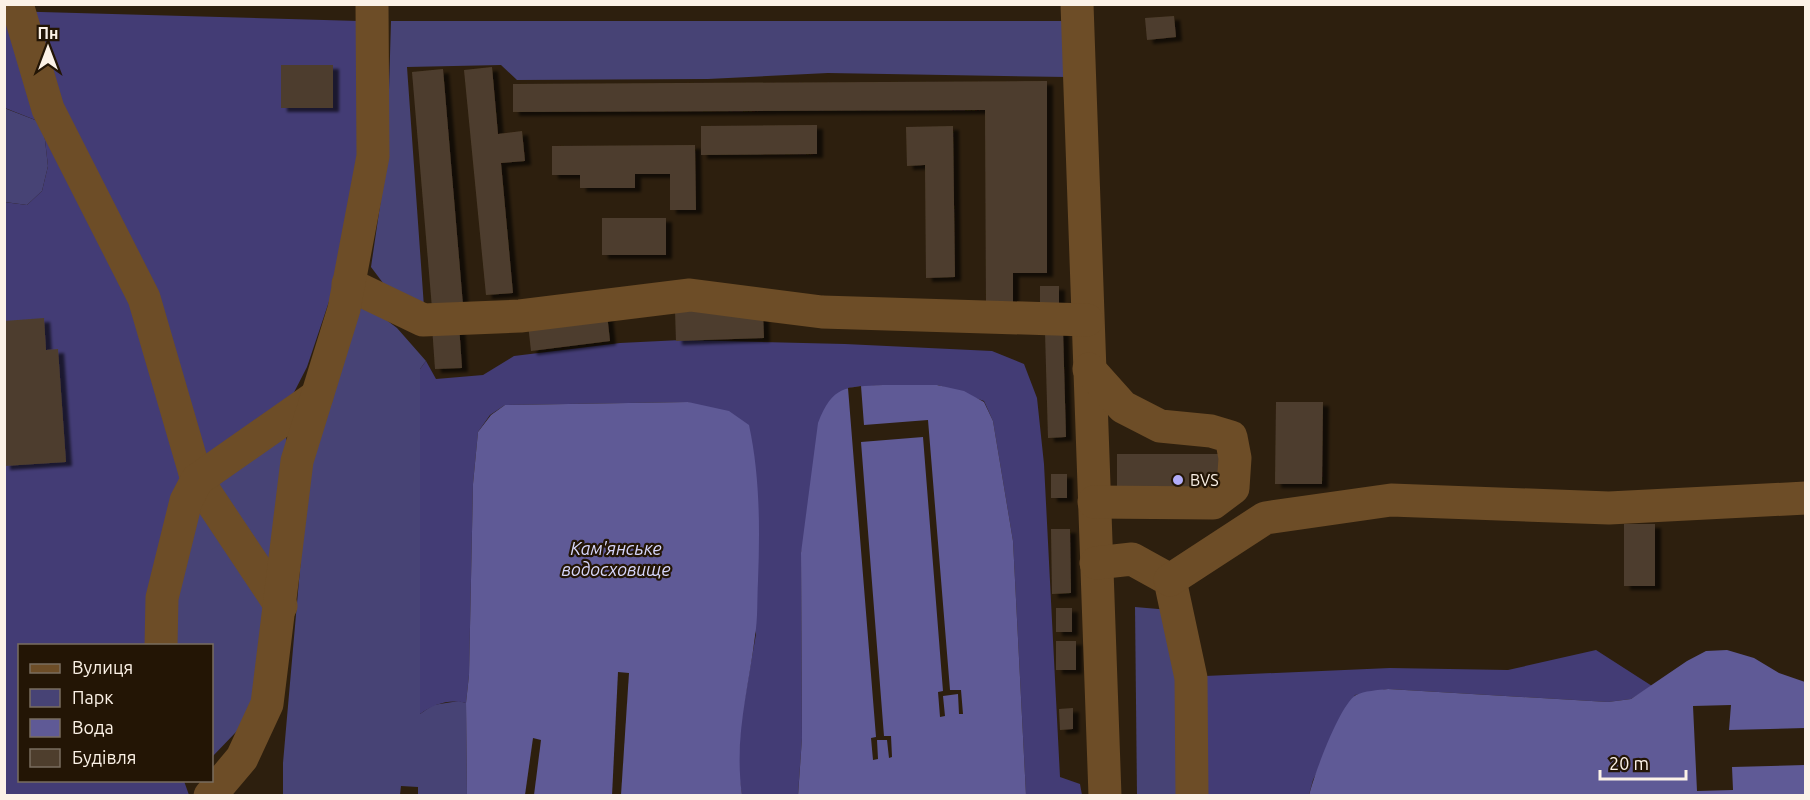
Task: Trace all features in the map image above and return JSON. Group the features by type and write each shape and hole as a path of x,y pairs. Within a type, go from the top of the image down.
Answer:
{"street":[{"path":"17,4 48,109 144,298 197,480 280,606"},
{"path":"209,790 242,758 267,704 297,461 344,309 373,156 372,4"},
{"path":"1077,4 1105,795"},
{"path":"348,284 423,320 520,316 690,296 822,312 1087,320"},
{"path":"1089,369 1123,407 1160,426 1211,431 1231,437 1235,458 1233,488 1214,503 1094,502"},
{"path":"160,644 162,598 186,501 197,480 317,396"},
{"path":"1170,580 1265,518 1391,501 1609,508 1806,498"},
{"path":"1096,563 1132,559 1170,580 1191,678 1192,795"}],"green space":[{"path":"391,21 1064,21 1067,77 828,73 708,79 517,80 501,65 407,67 424,307 389,291 371,267 387,158"},
{"path":"4,108 43,123 48,166 42,191 27,205 5,202"},
{"path":"356,297 397,328 426,361 420,369 420,714 433,705 459,701 466,703 467,795 418,795 418,787 401,786 400,795 283,796 283,763 307,489 330,379"},
{"path":"285,431 289,455 263,689 237,731 213,756 213,644 167,644 194,500"},
{"path":"1135,607 1170,610 1175,644 1180,795 1137,795"}],"shaded area":[{"path":"5,11 359,21 362,149 348,245 307,367 286,408 207,462 149,644 18,644 18,782 184,782 189,795 5,795 4,202 27,205 42,191 48,166 43,123 5,108"},
{"path":"681,340 992,351 1024,364 1037,398 1044,464 1060,777 1080,784 1082,795 1026,795 1013,541 993,421 984,401 938,385 883,385 848,388 801,553 802,738 798,795 742,795 738,768 741,720 756,634 689,402 505,405 490,415 478,432 473,484 469,675 466,703 442,703 420,714 420,369 426,361 436,379 483,375 514,356 620,343"},
{"path":"1596,650 1652,686 1631,699 1608,702 1388,689 1355,695 1313,780 1309,795 1202,796 1205,676 1390,668 1508,670"}],"water":[{"path":"937,385 964,391 984,402 993,421 1013,541 1026,795 798,796 802,738 801,553 818,423 829,401 842,390 859,386"},
{"name":"Кам'янське водосховище","path":"688,402 729,411 749,425 753,444 759,522 759,561 756,629 741,734 742,795 467,796 466,703 469,675 473,484 478,432 491,415 505,405"},
{"path":"1727,650 1754,658 1779,673 1805,682 1805,795 1309,796 1321,758 1335,726 1342,712 1356,695 1388,689 1608,702 1631,699 1687,661 1706,651"}],"pier":[{"path":"861,386 864,425 928,420 950,690 961,690 963,714 959,714 958,694 943,696 945,716 940,717 938,692 943,691 923,437 861,442 884,736 891,736 892,757 889,758 887,740 877,740 878,759 873,760 871,738 876,737 848,388"},
{"path":"618,672 629,673 621,795 612,796"},
{"path":"1731,705 1729,730 1805,728 1805,765 1732,767 1733,790 1697,791 1693,706"},
{"path":"533,738 541,740 534,795 525,795"}],"building":[{"path":"1174,16 1176,37 1147,40 1145,18"},
{"path":"281,65 333,65 333,108 281,108"},
{"path":"492,67 498,134 522,131 525,161 501,163 513,293 486,295 464,70"},
{"path":"443,69 463,305 432,308 412,72"},
{"path":"1047,81 1047,273 1013,273 1013,306 986,306 985,110 513,112 513,84"},
{"path":"817,125 817,154 701,155 701,126"},
{"path":"953,126 955,277 926,278 925,165 907,166 906,127"},
{"path":"695,145 696,210 670,210 670,174 635,174 635,188 580,188 580,175 552,175 552,146"},
{"path":"602,218 666,218 666,255 602,255"},
{"path":"1040,286 1059,286 1059,311 1040,311"},
{"path":"675,310 763,314 764,338 676,341"},
{"path":"607,314 610,341 531,351 528,324"},
{"path":"44,318 46,350 58,349 66,462 4,466 4,321"},
{"path":"459,324 462,368 435,369 432,326"},
{"path":"1063,330 1066,437 1048,438 1045,331"},
{"path":"1276,402 1323,402 1322,484 1275,484"},
{"path":"1117,454 1228,454 1228,490 1117,490"},
{"path":"1051,474 1067,474 1067,498 1051,498"},
{"path":"1624,524 1655,524 1655,586 1624,586"},
{"path":"1051,529 1070,529 1071,593 1052,594"},
{"path":"1056,608 1072,608 1072,632 1056,632"},
{"path":"1056,641 1076,641 1076,670 1056,670"},
{"path":"1073,708 1073,729 1060,730 1059,709"}],"place":[{"name":"BVS","path":"1178,480"}]}
